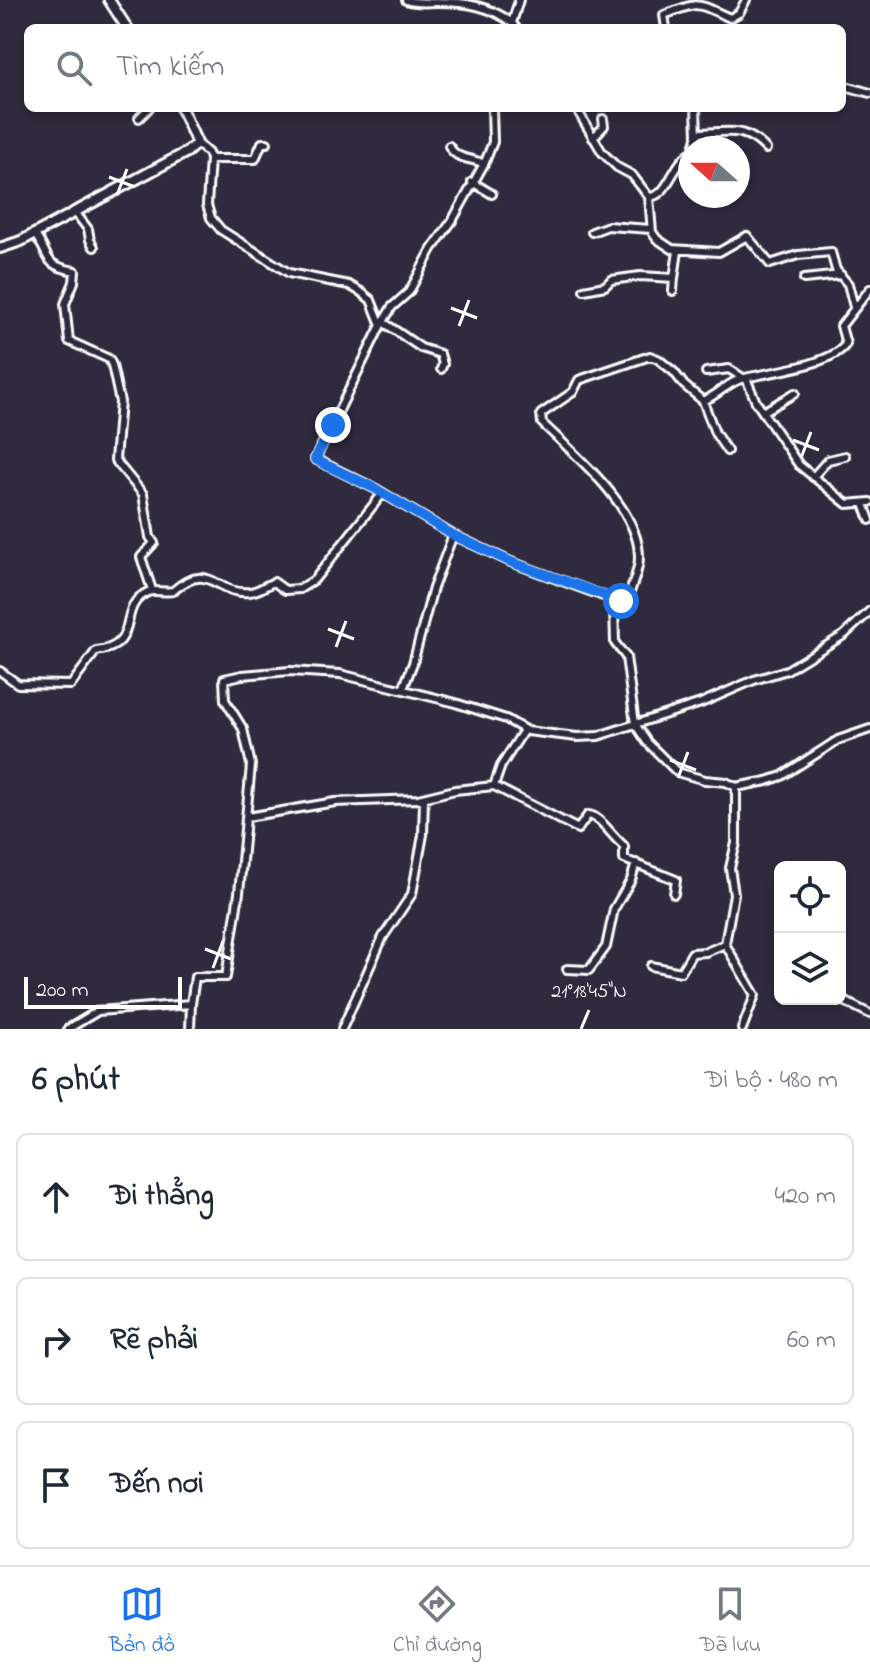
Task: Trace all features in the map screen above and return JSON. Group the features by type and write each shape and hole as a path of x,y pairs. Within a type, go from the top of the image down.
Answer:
{"street":[{"path":"109,0 124,24"},
{"path":"406,0 465,4 488,9 512,24"},
{"path":"514,24 519,0"},
{"path":"665,24 664,15 692,0 701,1 730,18 739,13 746,0"},
{"path":"849,87 870,93"},
{"path":"139,118 145,112"},
{"path":"183,112 197,143 210,159 207,205 211,218 221,230 289,273 349,285 361,292 371,300 382,324 421,348 440,354 441,369"},
{"path":"492,112 493,142 484,164 409,292 396,303 382,324 315,459 383,493 453,535 511,562 604,595 614,604 615,643 626,657 635,724 647,742 677,772 736,787 782,776 838,740 870,729"},
{"path":"578,112 610,160 632,175 649,197 651,229 657,239 678,251 719,252 747,236 770,264 798,255 831,252 836,270 848,284 854,307"},
{"path":"696,112 696,136"},
{"path":"593,138 604,126 603,119"},
{"path":"697,133 740,131 753,137 766,149"},
{"path":"210,159 251,160 256,157 263,142 267,143"},
{"path":"0,248 34,234 176,159 197,143"},
{"path":"449,146 463,159 484,164"},
{"path":"649,197 657,197 664,191 678,165"},
{"path":"472,182 492,194"},
{"path":"74,211 88,229 94,247"},
{"path":"592,232 608,226 651,229"},
{"path":"34,234 42,243 49,262 75,271 65,304 69,341 109,359 112,365 120,402 115,460 143,495 150,537 154,543 141,557 152,590"},
{"path":"673,291 678,251"},
{"path":"804,279 841,275"},
{"path":"584,290 605,286 609,281 640,276 674,278"},
{"path":"703,401 744,378 805,364 844,348 846,344 841,326 870,289"},
{"path":"614,604 629,595 639,563 629,515 605,486 542,423 541,414 573,392 577,381 645,356 661,361 703,401 715,433 727,451"},
{"path":"706,372 729,369 744,378 753,397 799,465 829,487 844,503 867,503 870,520"},
{"path":"763,412 795,393"},
{"path":"813,477 828,460 845,456"},
{"path":"0,671 18,684 71,685 94,652 120,644 135,602 152,590 170,592 187,580 205,578 217,581 225,589 246,592 274,582 285,590 306,586 339,551 383,493"},
{"path":"403,689 433,588 453,535"},
{"path":"190,1029 195,977 226,977 247,817 251,765 243,729 225,700 224,679 259,673 328,672 403,689 497,716 524,730 587,737 701,703 787,670 855,628 870,611"},
{"path":"494,786 501,766 524,730"},
{"path":"247,817 335,802 424,798 455,790 494,786 578,829 586,816 593,815 602,821 610,836 624,846 624,859 676,880 674,894"},
{"path":"736,787 736,843 730,868 734,894 725,944 755,995 742,1029"},
{"path":"342,1029 383,937 412,894 423,835 424,798"},
{"path":"567,969 586,971 606,947 614,909 631,880 636,863"},
{"path":"651,966 681,972 692,953 706,952 725,944"},
{"path":"846,1002 870,1014"},
{"path":"68,1029 93,1012 191,1004"},
{"path":"83,1019 88,1029"}],"route":[{"path":"333,425 315,459 376,489 453,535 511,562 604,595 614,604 621,601"}]}
